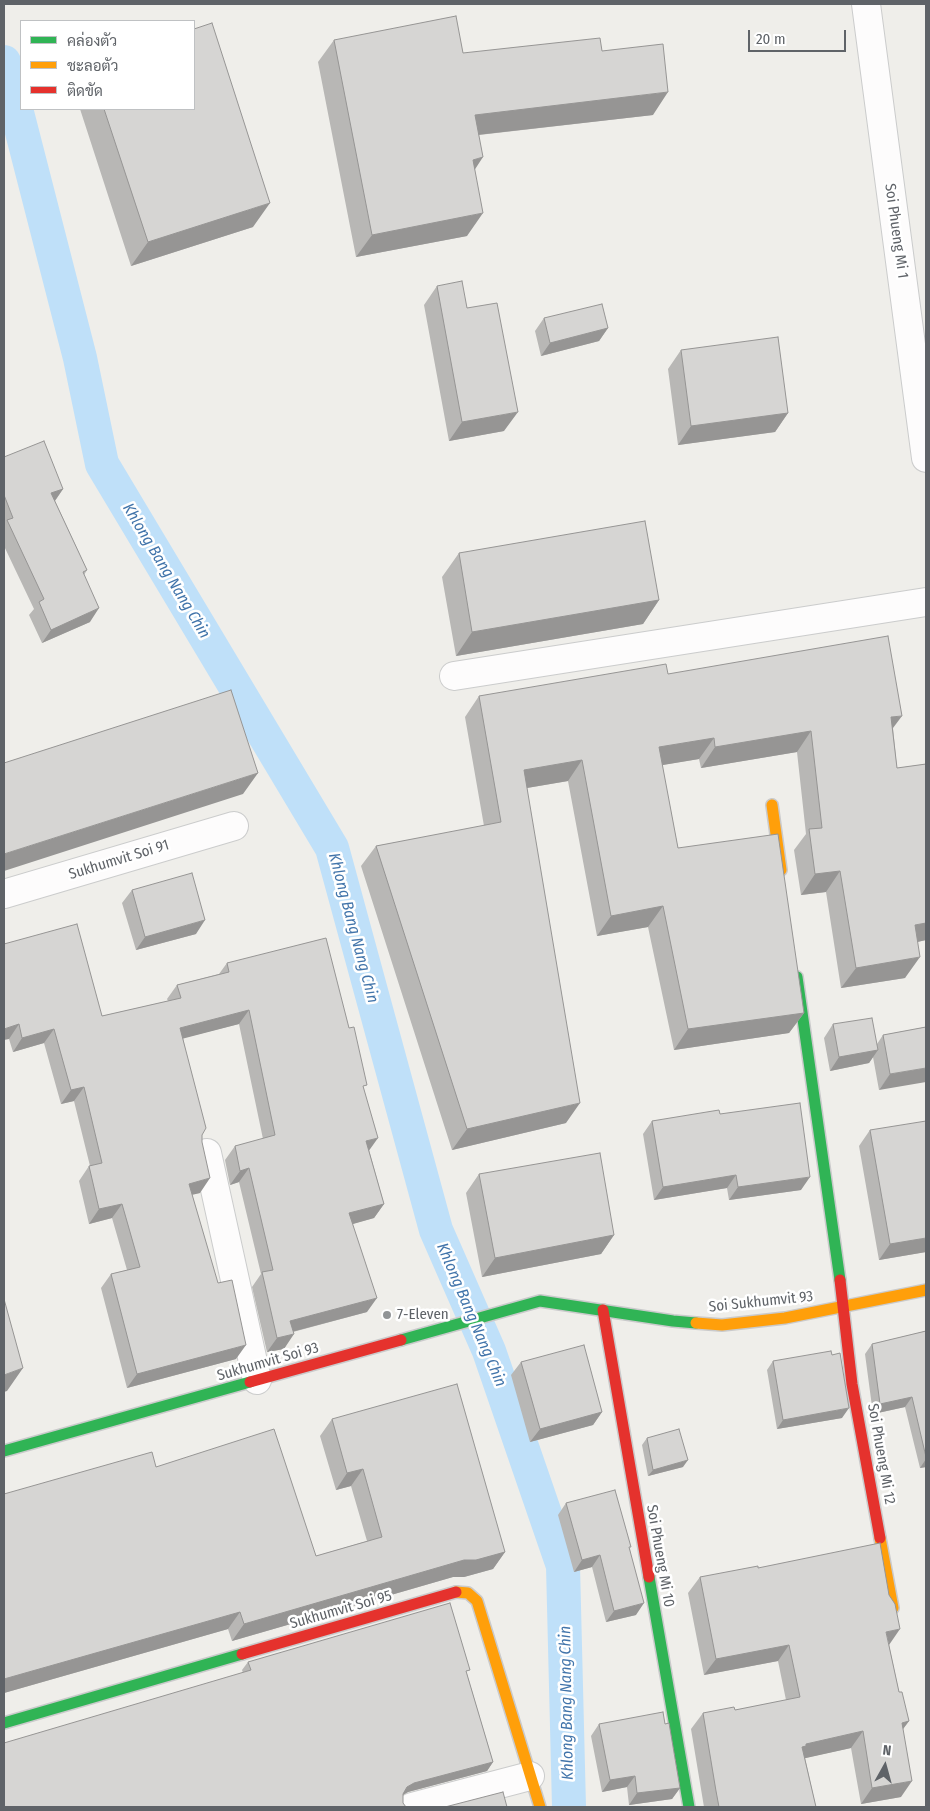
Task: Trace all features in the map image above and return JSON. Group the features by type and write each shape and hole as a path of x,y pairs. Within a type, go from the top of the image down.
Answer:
{"street":[{"name":"Soi Phueng Mi 1","path":"866,4 926,458"},
{"path":"454,676 926,602"},
{"path":"772,805 783,880"},
{"name":"Sukhumvit Soi 91","path":"4,894 234,826"},
{"name":"Soi Phueng Mi 12","path":"795,966 844,1306 852,1384 893,1608"},
{"path":"207,1153 257,1380"},
{"name":"Soi Sukhumvit 93","path":"540,1301 673,1322 722,1325 785,1318 926,1290"},
{"name":"Sukhumvit Soi 93","path":"4,1451 540,1301"},
{"name":"Soi Phueng Mi 10","path":"603,1310 689,1807"},
{"name":"Sukhumvit Soi 95","path":"4,1723 457,1592 468,1593 477,1602 540,1807"},
{"path":"412,1807 530,1776"}],"building":[{"path":"456,16 463,53 600,38 602,51 663,44 668,92 475,115 483,157 473,160 483,213 372,235 334,40"},
{"path":"212,23 270,203 148,242 104,110 195,110 195,29"},
{"path":"462,281 467,308 497,303 518,412 462,422 437,286"},
{"path":"602,304 608,328 550,343 544,318"},
{"path":"778,337 788,413 691,426 681,350"},
{"path":"44,441 63,489 51,493 87,570 83,572 99,608 51,630 39,602 44,599 7,520 13,518 4,495 4,457"},
{"path":"645,521 659,600 472,632 459,553"},
{"path":"888,636 902,716 891,717 897,768 926,764 926,923 915,925 920,957 856,968 840,871 815,874 809,829 822,828 811,731 715,747 714,738 659,747 678,848 778,834 804,1013 688,1029 663,906 611,916 582,760 524,770 580,1103 467,1129 376,846 501,822 479,696 666,664 668,674"},
{"path":"231,690 258,773 4,854 4,763"},
{"path":"192,873 205,920 145,937 132,890"},
{"path":"77,924 102,1016 181,998 177,985 229,972 227,963 326,938 349,1028 354,1027 367,1085 363,1086 378,1138 366,1141 384,1204 349,1213 377,1298 290,1321 294,1334 277,1338 262,1272 273,1270 249,1168 240,1171 235,1146 275,1135 249,1010 180,1028 206,1128 202,1135 202,1142 210,1178 189,1184 218,1283 232,1280 246,1345 137,1374 111,1274 140,1267 122,1204 99,1209 89,1166 102,1163 84,1087 71,1090 54,1029 22,1038 19,1024 4,1029 4,944"},
{"path":"872,1018 878,1050 839,1057 833,1024"},
{"path":"926,1027 926,1068 890,1074 883,1035"},
{"path":"800,1103 810,1177 738,1187 736,1175 663,1187 652,1121 719,1110 720,1114"},
{"path":"926,1121 926,1238 890,1244 870,1130"},
{"path":"600,1153 614,1235 495,1258 479,1174"},
{"path":"4,1299 23,1368 4,1375"},
{"path":"926,1331 926,1457 912,1397 880,1404 872,1344"},
{"path":"584,1345 602,1412 540,1429 521,1362"},
{"path":"831,1351 832,1355 840,1353 849,1408 783,1420 773,1361"},
{"path":"457,1384 505,1552 476,1560 464,1560 244,1624 240,1612 4,1679 4,1494 152,1452 156,1467 274,1429 316,1556 382,1537 363,1469 347,1473 332,1419"},
{"path":"679,1429 688,1460 653,1470 647,1438"},
{"path":"615,1490 644,1603 614,1611 600,1555 582,1560 566,1503"},
{"path":"880,1543 889,1595 895,1604 900,1629 886,1632 899,1692 902,1692 909,1721 902,1723 912,1781 872,1788 863,1731 806,1744 806,1746 802,1747 816,1807 719,1807 703,1713 734,1707 735,1710 800,1697 789,1645 716,1659 700,1577 758,1566 758,1568"},
{"path":"450,1603 470,1670 466,1671 493,1762 414,1783 407,1787 403,1794 403,1803 406,1807 4,1807 4,1743 251,1670 248,1662"},
{"path":"663,1712 665,1724 669,1723 680,1788 637,1793 635,1776 610,1780 599,1724"},
{"path":"503,1792 507,1807 445,1807"}],"waterway":[{"name":"Khlong Bang Nang Chin","path":"4,62 80,358 102,464 332,848 436,1230 489,1351 563,1566 569,1807"}],"traffic: fast":[{"path":"797,977 840,1280"},
{"path":"401,1340 540,1301 696,1323"},
{"path":"4,1451 250,1382"},
{"path":"649,1577 689,1807"},
{"path":"4,1723 242,1654"}],"traffic: slow":[{"path":"772,805 781,870"},
{"path":"696,1323 722,1325 785,1318 926,1290"},
{"path":"880,1538 893,1608"},
{"path":"456,1592 468,1593 477,1601 540,1807"}],"traffic: jam":[{"path":"840,1280 852,1384 880,1538"},
{"path":"603,1310 649,1577"},
{"path":"250,1382 401,1340"},
{"path":"242,1654 456,1592"}],"place":[{"name":"7-Eleven","path":"387,1315"}]}
